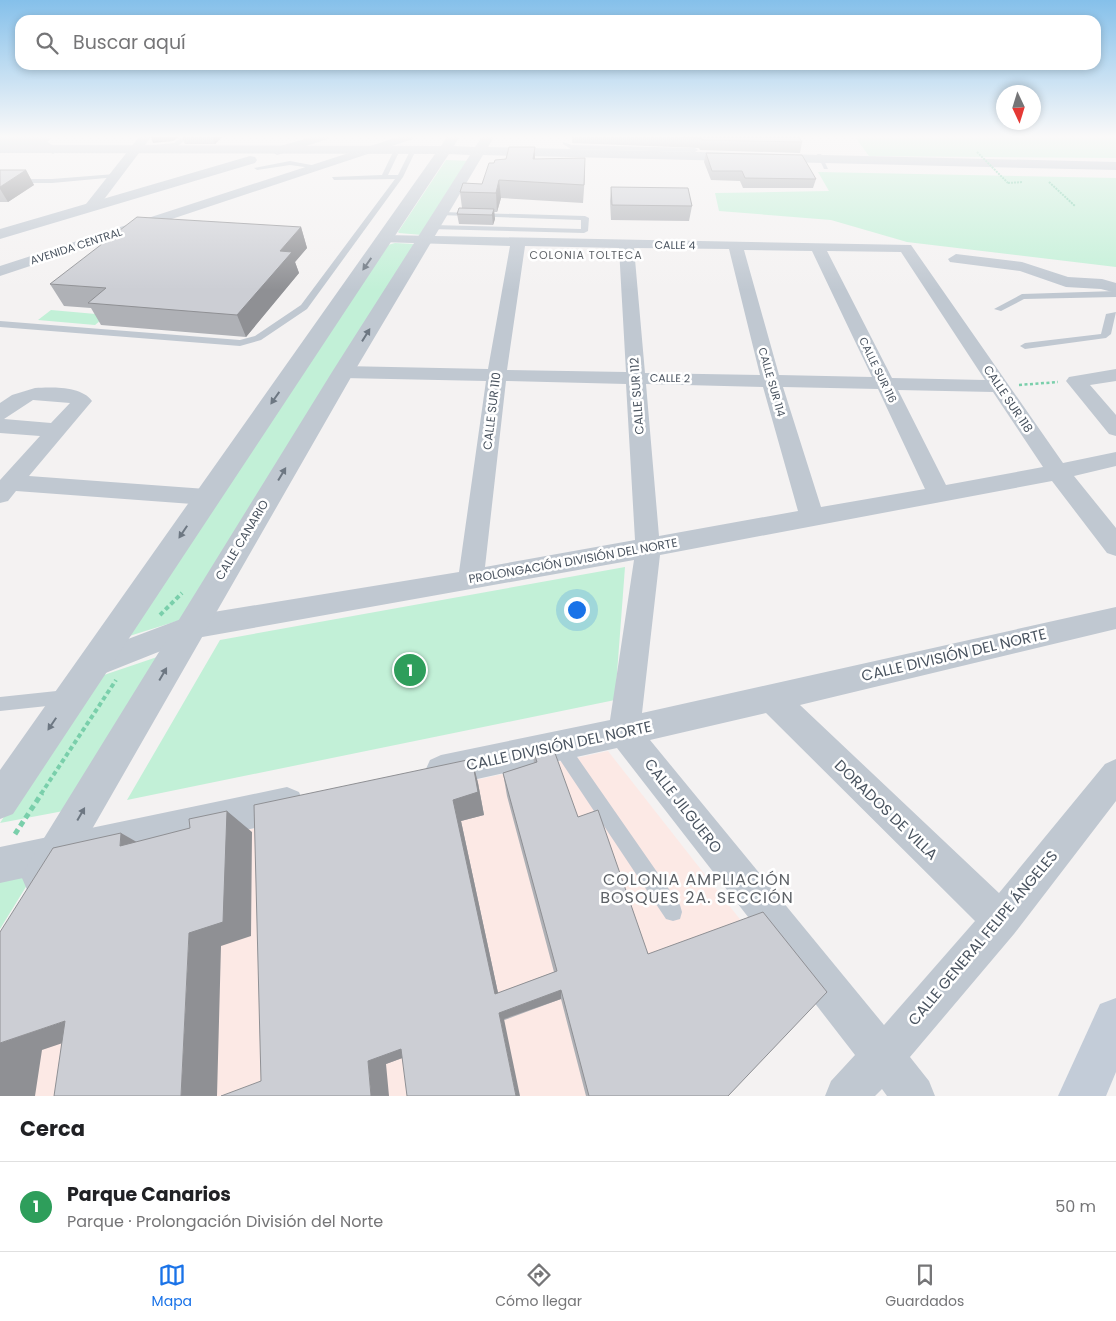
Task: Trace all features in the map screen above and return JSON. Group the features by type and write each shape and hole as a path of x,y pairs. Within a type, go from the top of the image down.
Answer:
{"main road":[{"path":"1082,1096 1116,1020"}],"street":[{"path":"91,207 106,188"},
{"path":"0,234 163,188"},
{"name":"AVENIDA CENTRAL","path":"0,271 254,188"},
{"path":"0,801 206,496 419,188"},
{"name":"CALLE CANARIO","path":"26,903 343,372 457,188"},
{"name":"CALLE 4","path":"385,239 433,227 518,242 817,246 906,245"},
{"name":"CALLE SUR 110","path":"471,580 497,374 518,242"},
{"name":"CALLE SUR 112","path":"626,244 648,548"},
{"name":"CALLE SUR 114","path":"735,245 771,380 812,517"},
{"name":"CALLE SUR 118","path":"906,245 1004,386 1058,472 1107,525 1116,546"},
{"name":"CALLE SUR 116","path":"817,246 939,494"},
{"path":"956,259 1022,267 1059,281 1102,284 1116,288"},
{"name":"CALLE 2","path":"343,372 1004,386"},
{"path":"1076,382 1116,375"},
{"path":"1076,382 1116,429"},
{"path":"0,414 14,400 27,394 80,398 80,405 6,489"},
{"path":"0,426 57,430"},
{"name":"PROLONGACIÓN DIVISIÓN DEL NORTE","path":"93,665 189,628 648,548 1058,472 1116,459"},
{"path":"6,489 206,496"},
{"path":"624,732 648,548"},
{"name":"CALLE DIVISIÓN DEL NORTE","path":"415,776 624,732 1116,618"},
{"name":"DORADOS DE VILLA","path":"772,698 1001,921"},
{"name":"CALLE JILGUERO","path":"624,732 914,1096"},
{"name":"CALLE GENERAL FELIPE ÁNGELES","path":"846,1096 882,1058 1001,921 1116,775"},
{"path":"0,865 319,797"}],"lane":[{"path":"0,324 240,343 251,341 304,307 392,188"},
{"path":"585,218 584,231 433,227 585,218"},
{"path":"998,309 1022,297 1116,294"},
{"path":"1025,346 1102,336 1106,334 1110,316 1116,315"},
{"path":"0,704 71,696"},
{"path":"560,746 673,912"}],"path":[{"path":"1056,188 1075,206"},
{"path":"1004,386 1076,382"}],"shaded area":[{"path":"608,751 746,927 718,1096 0,1096 0,1013 91,864"}],"green space":[{"path":"427,188 453,188 422,235 398,232"},
{"path":"827,188 1116,188 1116,267 907,242 831,220 719,211 715,193 829,191"},
{"path":"395,243 414,244 190,617 123,638 388,245"},
{"path":"51,310 107,315 95,325 38,320"},
{"path":"625,567 615,700 127,800 220,640"},
{"path":"163,655 74,809 0,823 90,683 101,676"},
{"path":"0,877 32,877 0,929"}],"building":[{"path":"461,188 497,188 496,193 460,192"},
{"path":"611,188 688,188 692,206 612,205"},
{"path":"459,208 494,209 492,215 457,214"},
{"path":"137,217 301,227 280,251 292,252 237,315 88,303 106,288 50,284"},
{"path":"551,742 578,817 598,810 648,954 763,912 827,992 728,1096 589,1096 561,990 499,1013 516,1096 407,1096 401,1049 368,1061 371,1096 221,1096 261,1081 254,805 472,759 478,792 453,800 495,994 557,971 503,773 537,762 532,746"},
{"path":"227,811 223,922 189,933 181,1096 54,1096 65,1021 0,1043 0,932 53,848 121,833 120,846 190,828 189,819"}],"place":[{"name":"Parque Canarios","path":"410,670"}],"district":[{"name":"COLONIA TOLTECA","path":"586,255"},
{"name":"COLONIA AMPLIACIÓN BOSQUES 2A. SECCIÓN","path":"697,888"}]}
